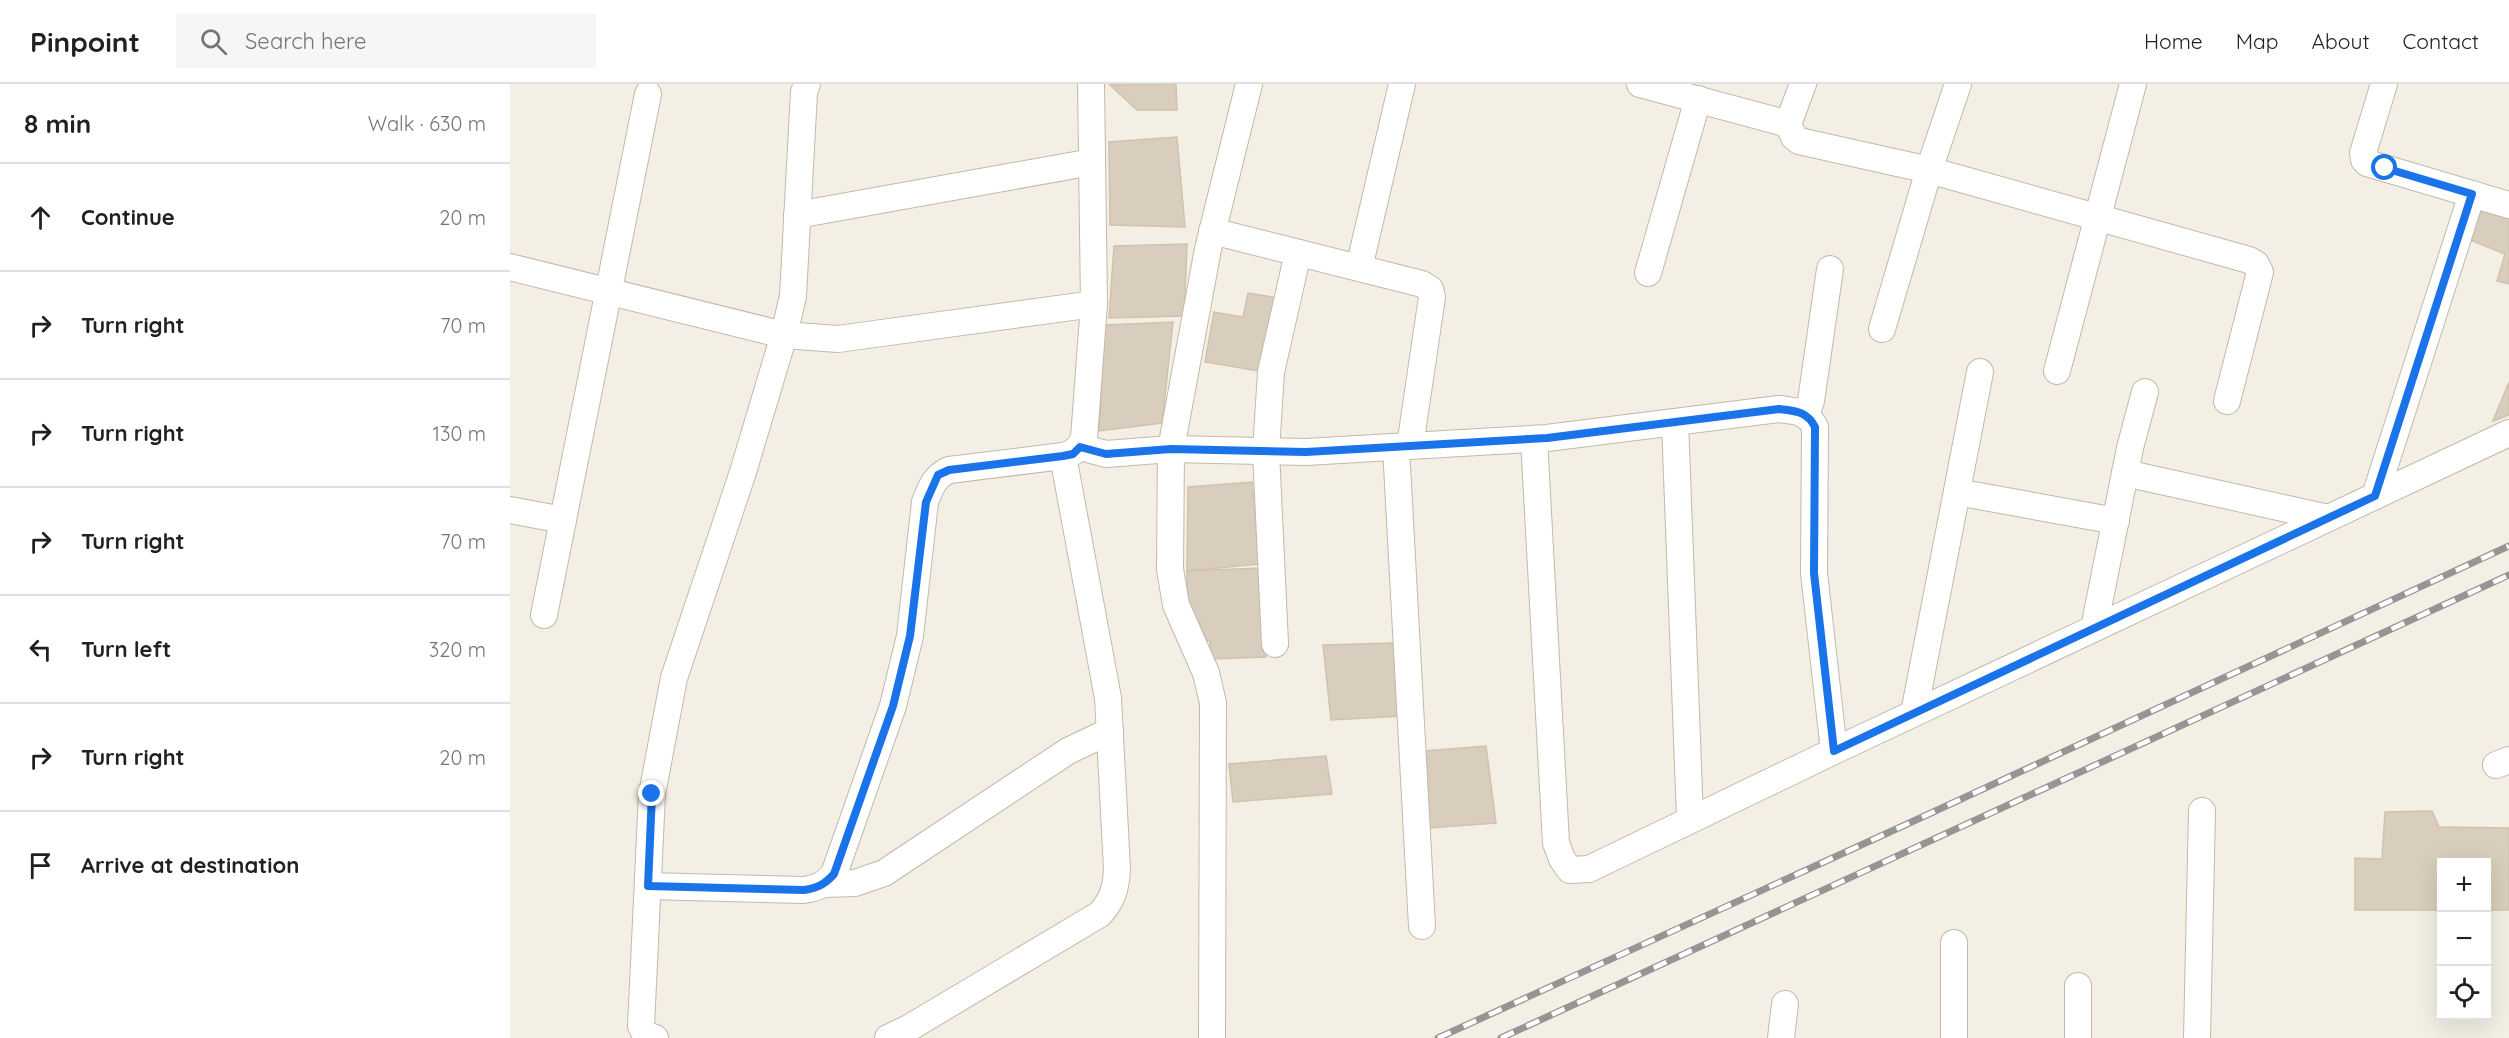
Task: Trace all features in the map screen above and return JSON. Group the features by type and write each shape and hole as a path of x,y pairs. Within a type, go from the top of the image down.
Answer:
{"street":[{"path":"655,1038 645,1034 641,1026 652,794 674,678 743,472 793,296 804,92 807,84"},
{"path":"1071,452 1084,438 1094,304 1091,84"},
{"path":"1212,1038 1213,703 1206,673 1176,605 1170,570 1171,449 1212,231 1249,84"},
{"path":"1359,268 1402,84"},
{"path":"1640,84 1788,124"},
{"path":"1803,84 1788,124 1794,137 1799,141 1929,170 2249,260 2256,264 2260,272 2227,401"},
{"path":"1882,329 1929,170 1958,84"},
{"path":"2057,371 2133,84"},
{"path":"2384,84 2363,153 2367,163 2509,205"},
{"path":"544,615 648,94"},
{"path":"1648,273 1698,99"},
{"path":"797,215 1092,162"},
{"path":"2375,496 2472,194"},
{"path":"1212,231 1422,284 1430,289 1432,297 1403,446 1422,926"},
{"path":"1275,644 1266,451 1271,372 1298,253"},
{"path":"510,267 784,334 838,339 1094,304"},
{"path":"1806,415 1810,406 1830,269"},
{"path":"1914,713 1980,372"},
{"path":"2094,628 2125,473 2145,392"},
{"path":"648,886 804,890 815,889 825,884 834,874 893,706 910,636 926,502 932,484 938,475 949,470 1071,452 1106,454 1171,449 1306,452 1534,439 1779,409 1806,415 1810,417 1815,427 1814,573 1834,751"},
{"path":"1676,422 1690,819"},
{"path":"1534,439 1557,843 1562,859 1570,870 1589,869 1690,819 2509,433"},
{"path":"888,1038 909,1028 1100,914 1111,901 1116,889 1117,869 1108,698 1071,452"},
{"path":"2125,473 2328,518"},
{"path":"1957,492 2115,521"},
{"path":"510,510 563,520"},
{"path":"825,884 855,883 884,873 1068,751 1110,731"},
{"path":"2197,1038 2202,811"},
{"path":"1954,943 1954,1038"},
{"path":"2078,986 2078,1038"},
{"path":"1781,1038 1785,1004"}],"building":[{"path":"1176,84 1177,110 1137,110 1110,85"},
{"path":"1177,137 1185,227 1110,225 1109,142"},
{"path":"2481,201 2509,209 2509,284 2497,281 2505,254 2468,239"},
{"path":"1187,244 1184,316 1109,318 1114,246"},
{"path":"1248,293 1278,298 1264,372 1205,362 1214,312 1243,317"},
{"path":"1173,322 1162,423 1099,431 1105,325"},
{"path":"2509,382 2509,415 2493,421"},
{"path":"1252,482 1259,564 1187,571 1188,487"},
{"path":"1262,568 1266,657 1211,659 1210,641 1202,639 1200,623 1188,615 1187,571"},
{"path":"1393,643 1403,716 1331,720 1323,645"},
{"path":"1486,746 1496,823 1428,828 1424,751"},
{"path":"1326,756 1332,794 1233,802 1229,764"},
{"path":"2432,811 2439,827 2509,828 2509,910 2491,910 2491,858 2437,858 2437,910 2355,910 2355,858 2382,859 2385,812"}],"railway":[{"path":"1438,1038 2509,546"},
{"path":"1501,1038 2509,575"}],"route":[{"path":"652,794 648,886 804,890 815,889 825,884 834,874 893,706 910,636 926,502 932,484 938,475 949,470 1063,456 1073,454 1080,447 1106,454 1171,449 1306,452 1547,438 1779,409 1799,412 1810,417 1815,427 1814,573 1834,751 2375,496 2472,194 2385,168"}]}
